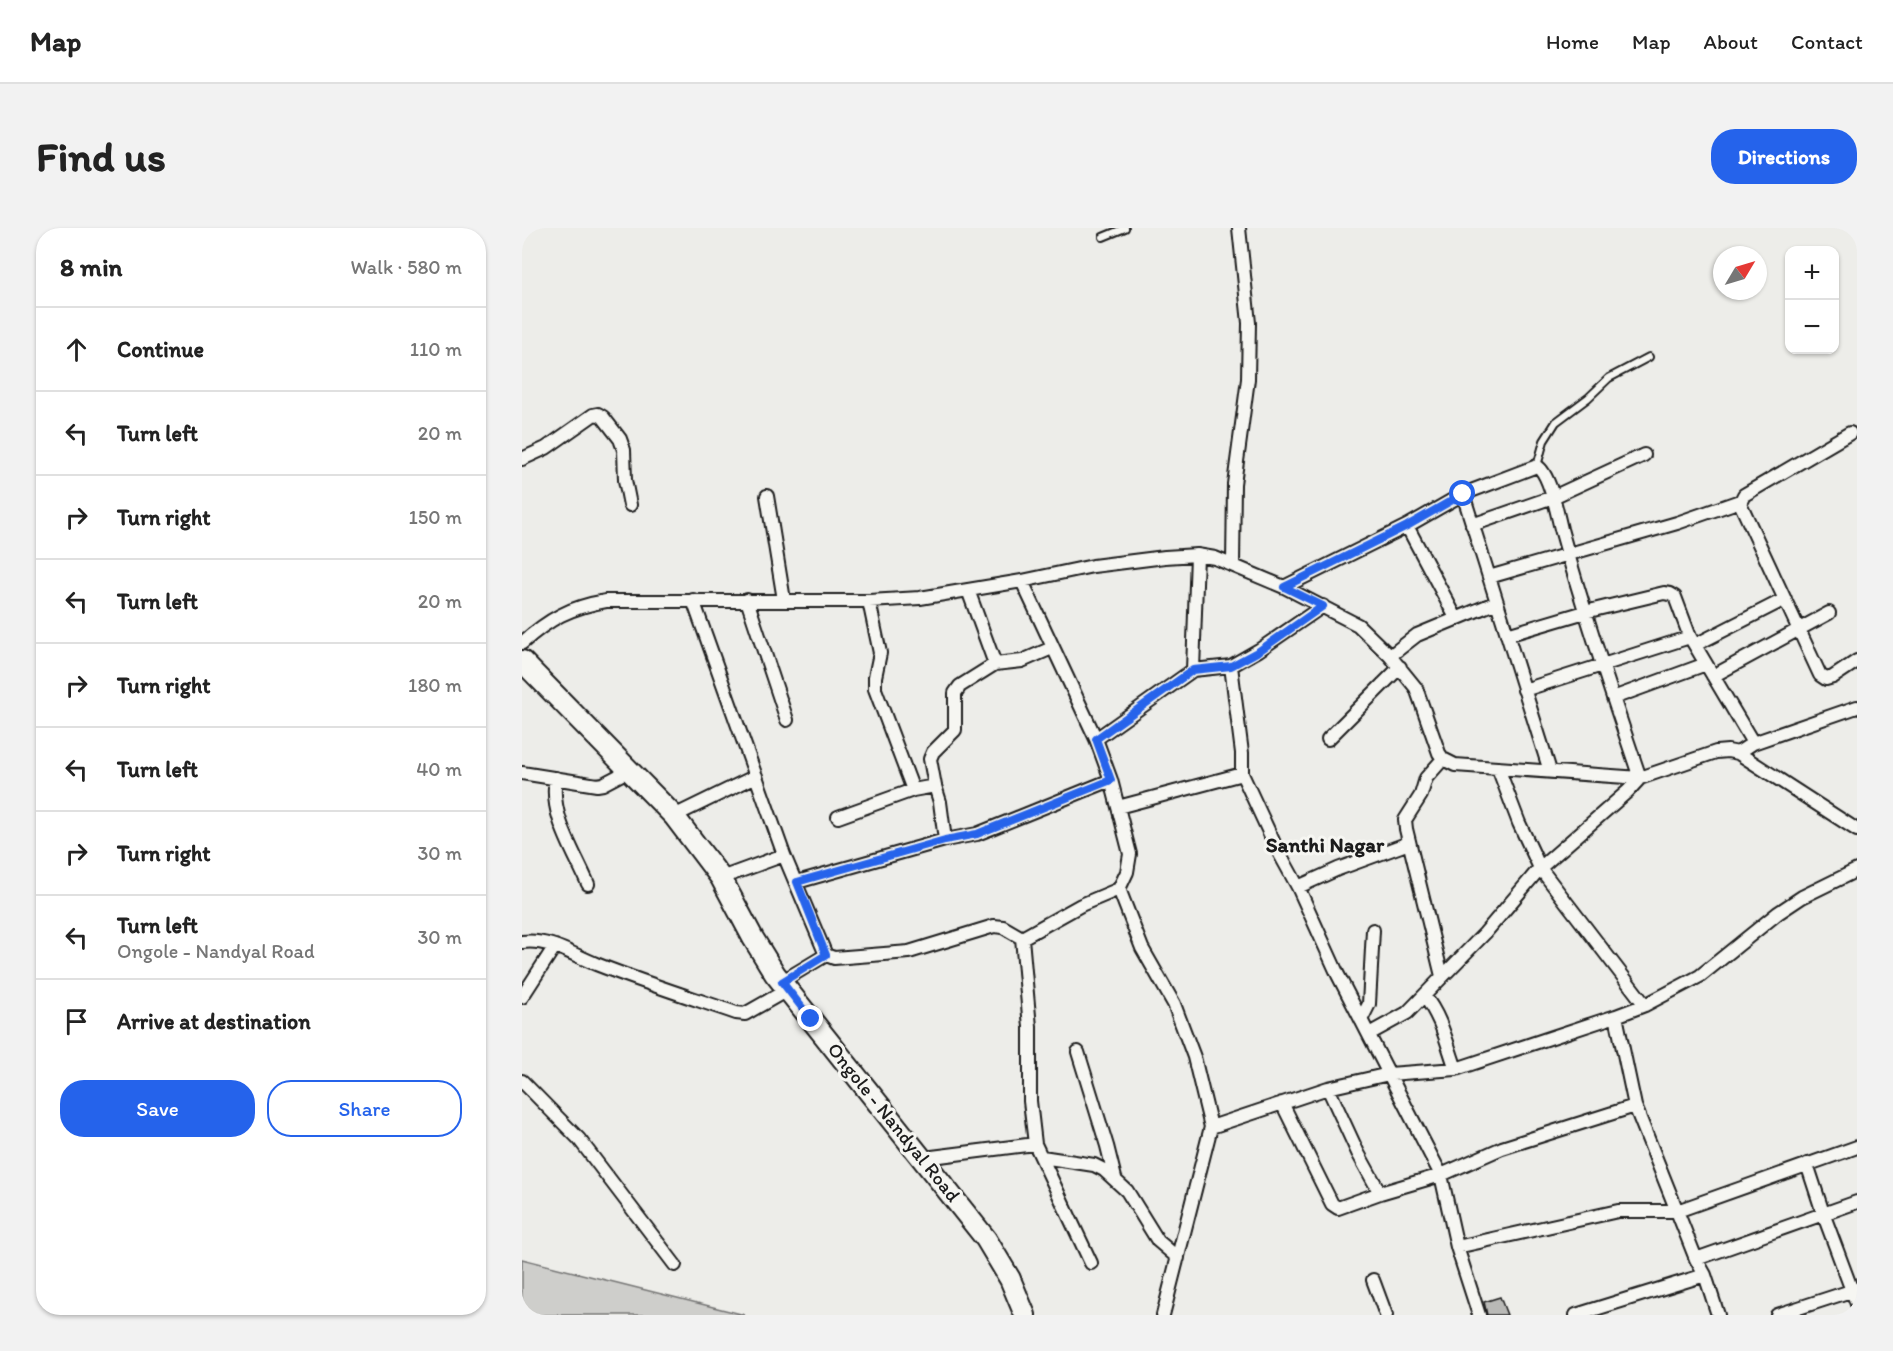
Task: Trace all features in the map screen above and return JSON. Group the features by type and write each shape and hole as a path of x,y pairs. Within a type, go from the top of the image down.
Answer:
{"main road":[{"name":"Ongole - Nandyal Road","path":"522,661 674,816 721,879 781,988 972,1236 991,1264 1013,1315"},
{"name":"Ongole - Nandyal Road","path":"522,674 667,820 686,843 713,884 747,947 924,1158 986,1239 1010,1280 1025,1315"}],"street":[{"path":"1233,565 1234,484 1248,379 1249,323 1239,228"},
{"path":"522,459 546,448 593,415 598,414 620,439 624,450 624,480 630,505"},
{"path":"1489,577 1677,523 1740,501 1744,495 1850,433"},
{"path":"1472,525 1553,497 1644,455"},
{"path":"1284,587 1411,524 1463,494 1537,466 1543,473 1553,497 1585,612 1640,778"},
{"path":"1463,494 1550,771"},
{"path":"767,496 784,600"},
{"path":"1740,501 1822,678 1833,677 1857,661"},
{"path":"1410,509 1411,524 1456,618"},
{"path":"1193,670 1197,555"},
{"path":"522,643 544,624 584,605 606,601 869,601 920,598 1023,581 1093,566 1197,555 1215,558 1284,587 1358,625 1390,656 1416,688 1443,759 1455,765 1640,778 1716,752 1728,751 1738,753 1857,830"},
{"path":"1022,938 1081,905 1119,889 1127,872 1130,854 1111,780 1096,739 1023,581"},
{"path":"968,590 995,664"},
{"path":"1507,635 1585,612 1664,593 1670,594 1674,597 1692,641 1754,743"},
{"path":"1524,690 1602,665 1692,641 1785,599"},
{"path":"693,600 784,855 826,955"},
{"path":"747,600 787,720"},
{"path":"869,601 880,653 875,689 913,790"},
{"path":"1390,656 1417,635 1497,602"},
{"path":"1096,739 1193,670 1231,666 1259,651 1323,606"},
{"path":"1713,676 1829,614"},
{"path":"945,840 940,802 930,759 955,730 956,693 960,686 995,664 1022,661 1052,648"},
{"path":"1613,698 1706,664"},
{"path":"1231,666 1242,753 1242,774 1275,845 1298,887 1338,975 1441,1175 1457,1247 1479,1315"},
{"path":"1328,739 1400,667"},
{"path":"1738,753 1754,743 1857,708"},
{"path":"1442,976 1405,820 1421,795 1426,778 1443,759"},
{"path":"1498,768 1519,823 1540,868 1645,1005"},
{"path":"522,772 597,785 622,774"},
{"path":"1118,807 1242,774"},
{"path":"674,816 756,776"},
{"path":"556,778 554,790 557,811 588,884"},
{"path":"1369,1034 1400,1018 1424,996 1485,933 1540,868 1640,778"},
{"path":"797,882 945,840 977,834 1111,780"},
{"path":"838,817 913,790 935,786"},
{"path":"1298,887 1338,869 1409,843"},
{"path":"721,879 784,855"},
{"path":"1211,1127 1328,1088 1389,1074 1456,1069 1645,1005 1700,976 1778,913 1802,897 1857,870"},
{"path":"1119,889 1142,948 1174,1004 1194,1057 1211,1127 1163,1315"},
{"path":"522,942 555,946 596,964 736,1013 745,1014 826,955 843,958 897,955 994,926 1003,927 1022,938"},
{"path":"1361,1020 1370,1004 1373,930"},
{"path":"1022,938 1030,1027 1030,1101 1035,1144 1091,1263"},
{"path":"522,997 555,946"},
{"path":"1424,996 1430,1003 1441,1027 1456,1069"},
{"path":"1616,1016 1635,1106 1718,1315"},
{"path":"1078,1052 1115,1178"},
{"path":"522,1081 579,1139 675,1266"},
{"path":"1328,1088 1358,1153 1380,1193"},
{"path":"1282,1102 1335,1208 1441,1175 1502,1149 1635,1106"},
{"path":"924,1158 1035,1144"},
{"path":"1457,1247 1618,1210 1677,1211 1857,1147"},
{"path":"1042,1157 1094,1165 1115,1178 1127,1191 1158,1241 1178,1258"},
{"path":"1807,1164 1823,1213 1855,1290 1857,1304"},
{"path":"1696,1259 1857,1202"},
{"path":"1576,1315 1704,1275"},
{"path":"1373,1280 1386,1315"},
{"path":"1777,1315 1855,1290"}],"lane":[{"path":"1103,237 1125,228"},
{"path":"1537,466 1544,441 1556,422 1588,398 1609,378 1649,357"}],"shaded area":[{"path":"522,1259 745,1315 522,1315"}],"building":[{"path":"1500,1297 1507,1315 1487,1315 1484,1302"}],"district":[{"name":"Santhi Nagar","path":"1325,845"}],"route":[{"path":"811,1019 782,982 826,955 797,882 945,840 977,834 1111,780 1096,739 1193,670 1231,666 1259,651 1323,606 1284,587 1407,526 1463,494"}]}
